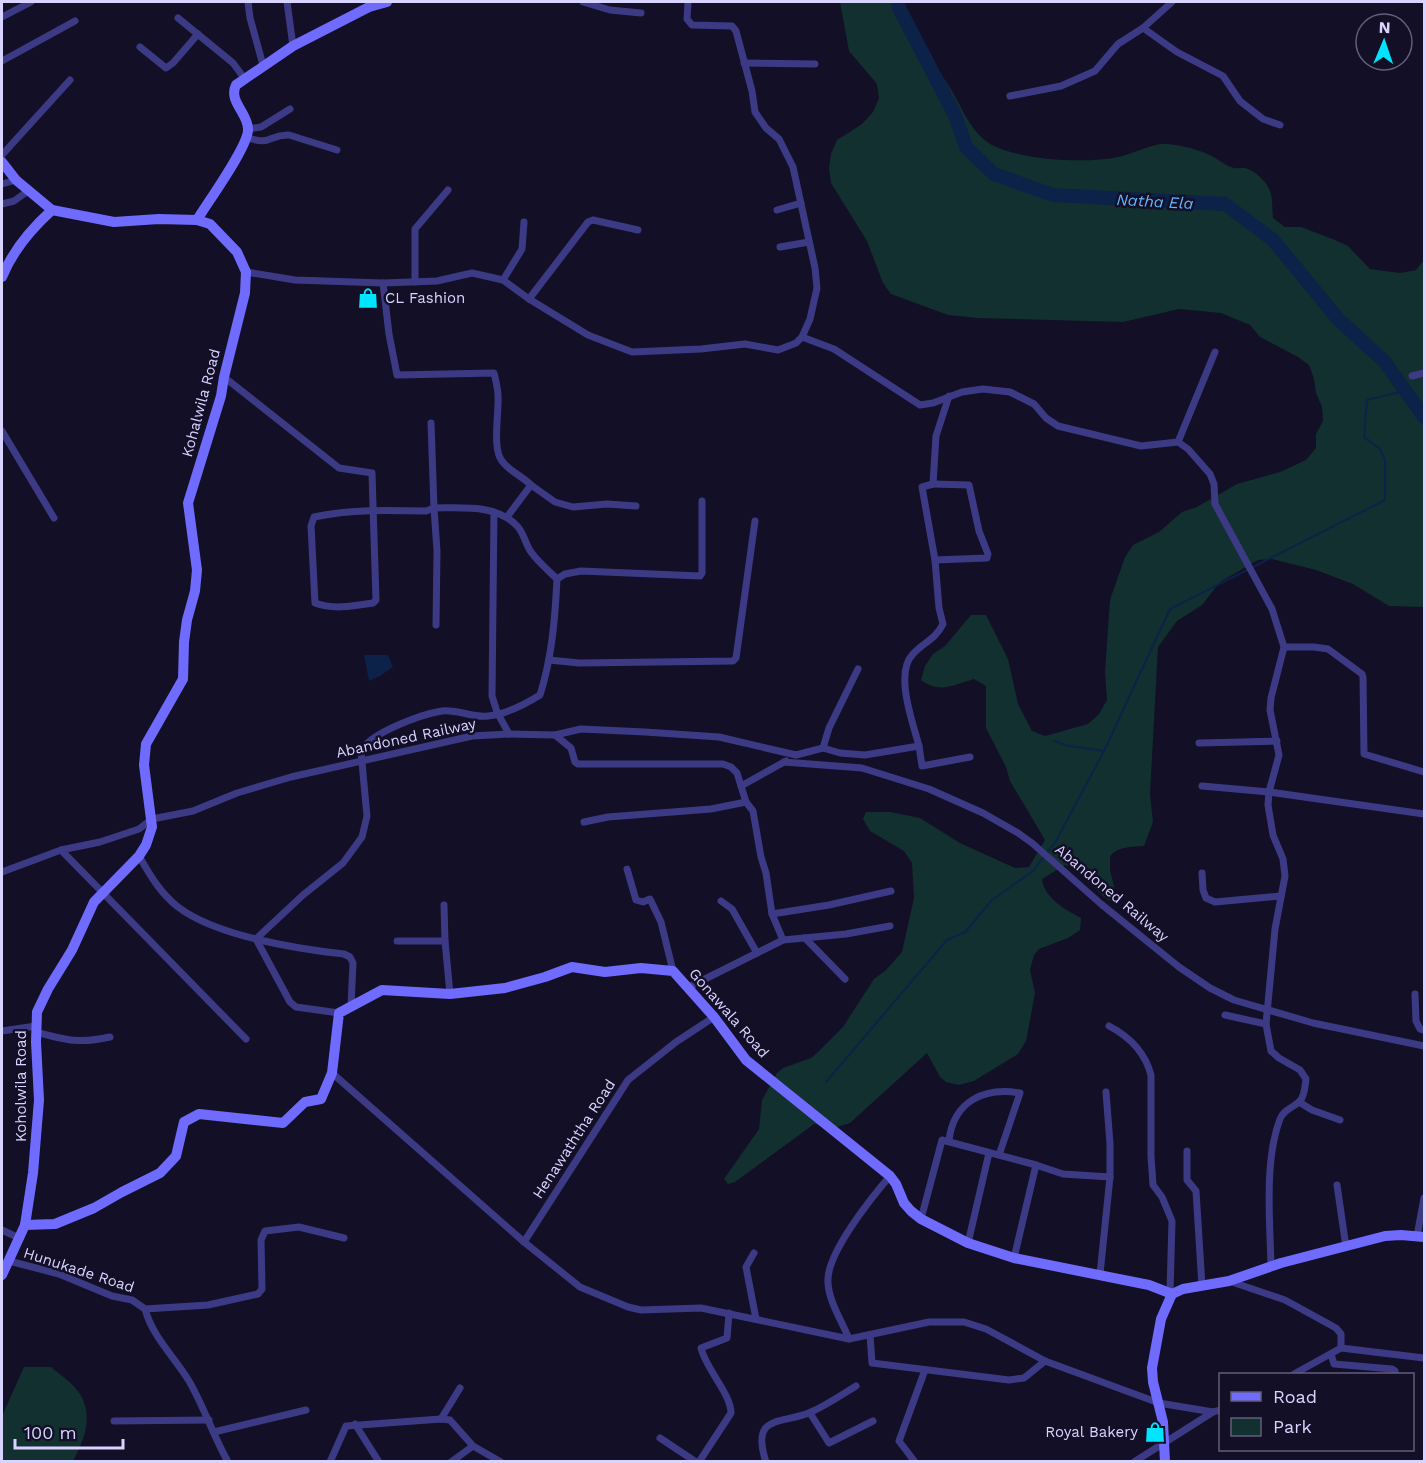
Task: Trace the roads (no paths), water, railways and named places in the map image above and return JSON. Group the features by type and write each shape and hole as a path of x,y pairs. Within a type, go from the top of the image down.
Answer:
{"street":[{"path":"2,18 31,2"},
{"path":"248,2 263,65"},
{"path":"287,2 293,46"},
{"path":"336,150 289,135 259,142 247,133 234,97 234,90 244,78 293,46 368,4 387,2"},
{"path":"583,2 610,10 641,13"},
{"path":"610,10 611,2"},
{"path":"2,162 28,192 52,210 114,222 159,219 197,220 210,224 237,252 246,272 295,280 383,283 437,280 472,273 503,280 529,299 588,335 632,352 744,344 778,350 802,338 810,319 817,288 815,268 793,167 779,140 766,128 755,112 752,91 736,31 732,27 692,25 687,19 688,2"},
{"path":"1010,96 1061,86 1095,71 1118,44 1143,28 1172,2"},
{"path":"178,18 233,63 244,78"},
{"path":"2,62 75,21"},
{"path":"1143,28 1176,52 1223,76 1240,101 1263,119 1280,125"},
{"path":"140,47 166,68 198,34"},
{"path":"744,63 815,64"},
{"path":"2,155 70,80"},
{"path":"197,220 241,150 247,133 290,109"},
{"path":"2,184 16,180"},
{"path":"415,282 416,229 448,190"},
{"path":"2,204 14,201 28,192"},
{"path":"777,210 801,203"},
{"path":"2,277 20,244 36,224 52,210"},
{"path":"529,299 588,222 593,220 638,230"},
{"path":"503,280 522,249 524,222"},
{"path":"780,247 809,242"},
{"name":"Kohalwila Road","path":"152,819 144,765 146,744 183,679 184,642 197,570 188,503 221,396 245,293 246,272"},
{"path":"383,283 397,375 495,373 498,394 497,444 500,459 506,466 555,502 573,507 608,504 636,506"},
{"path":"802,338 834,349 920,405 983,389 1010,392 1034,404 1046,418 1058,426 1141,446 1178,442 1188,449 1209,474 1214,484 1215,504 1272,609 1284,647 1271,698 1270,710 1279,755 1269,792 1268,806 1274,835 1283,859 1285,876 1275,929 1266,1024 1271,1051 1300,1070 1306,1079 1304,1094 1299,1102 1289,1107 1280,1119 1270,1172 1271,1266"},
{"path":"1178,442 1215,351"},
{"path":"1412,376 1425,373"},
{"path":"224,376 339,468 372,473 374,510 376,600 373,603 347,607 323,606 315,603 311,526 314,517 340,511 374,510 426,511 434,508 471,507 494,512 507,517 519,528 532,553 557,579 553,638 540,695 512,710 486,717 444,711 422,717 373,738 363,748 367,816 362,837 343,863 303,895 256,939"},
{"path":"933,484 936,436 949,396"},
{"path":"431,423 437,550 436,624"},
{"path":"2,431 54,519"},
{"path":"507,517 531,484"},
{"path":"935,560 987,558 988,554 979,531 969,485 933,484 922,487 943,624 937,636 911,655 905,667 906,694 922,766 970,757"},
{"path":"557,579 565,574 580,571 700,576 702,573 702,501"},
{"path":"494,512 492,696 498,714 509,734"},
{"path":"549,660 579,663 733,661 736,658 755,521"},
{"path":"1284,647 1314,646 1328,649 1362,674 1364,677 1364,754 1425,772"},
{"path":"823,748 829,728 858,669"},
{"name":"Abandoned Railway","path":"2,872 62,850 100,842 139,829 152,819 192,811 237,793 291,777 472,736 555,735 581,729 719,737 796,755 823,748 840,753 865,755 919,746"},
{"path":"555,735 571,748 575,762 578,764 723,764 731,767 737,773 746,801 753,811 772,914 783,940"},
{"path":"1199,743 1277,741"},
{"path":"741,786 796,755"},
{"name":"Abandoned Railway","path":"784,762 862,768 929,789 983,813 1032,843 1179,968 1209,988 1234,1000 1313,1023 1425,1046"},
{"path":"1202,786 1269,792 1425,814"},
{"path":"584,822 608,817 711,809 746,801"},
{"name":"Koholwila Road","path":"2,1275 26,1225 37,1137 39,1100 37,1012 72,950 94,902 139,856 150,834 152,819"},
{"path":"62,850 246,1039"},
{"path":"139,856 153,883 178,907 205,923 256,939 344,954 350,957 353,963 351,1006"},
{"path":"627,869 636,900 643,902 650,899 661,922 673,971"},
{"path":"1202,873 1206,898 1215,902 1281,896"},
{"path":"772,914 829,905 891,891"},
{"path":"721,901 732,909 757,953"},
{"path":"444,905 450,994"},
{"path":"689,987 783,940 890,926"},
{"path":"805,938 845,979"},
{"path":"26,1225 55,1224 94,1209 160,1173 176,1156 184,1122 199,1114 283,1123 306,1102 321,1099 332,1073 339,1013 296,1007 290,1002 256,939"},
{"path":"397,941 445,941"},
{"name":"Gonawala Road","path":"339,1013 382,990 450,994 505,988 572,967 605,972 641,968 673,971 714,1017 746,1060 890,1176"},
{"path":"1415,994 1416,1021 1420,1029 1425,1030"},
{"path":"1226,1015 1266,1024"},
{"name":"Henawaththa Road","path":"524,1242 628,1080 676,1042 714,1017"},
{"path":"1109,1026 1137,1046 1148,1064 1151,1076 1151,1156 1154,1185 1172,1221 1171,1293 1161,1319 1153,1360 1153,1382 1166,1441 1166,1461"},
{"path":"2,1031 14,1028 36,1029 72,1042 88,1042 110,1037"},
{"path":"332,1073 524,1242 580,1287 628,1307 641,1310 701,1308 849,1339 929,1322 964,1322 986,1329 1045,1361 1159,1403 1217,1411"},
{"path":"948,1140 950,1128 962,1107 976,1097 994,1091 1020,1093 999,1155"},
{"path":"1100,1275 1110,1177 1106,1092"},
{"path":"1299,1102 1312,1110 1340,1120"},
{"path":"921,1219 942,1140 1064,1174 1110,1177"},
{"path":"1187,1151 1187,1180 1196,1191 1202,1286"},
{"path":"968,1243 989,1153"},
{"path":"1014,1258 1036,1165"},
{"path":"849,1339 831,1297 827,1281 832,1260 869,1201 890,1176 906,1206 921,1219 968,1243 1014,1258 1157,1287 1171,1293 1229,1281 1271,1266 1384,1236 1421,1236 1425,1198"},
{"path":"1337,1185 1346,1247"},
{"path":"146,1309 208,1305 258,1294 262,1289 261,1240 266,1231 298,1227 344,1238"},
{"path":"2,1230 19,1238"},
{"path":"754,1253 746,1267 756,1319"},
{"name":"Hunukade Road","path":"9,1261 59,1274 112,1296 132,1300 146,1309 154,1334 188,1378 228,1461"},
{"path":"1229,1281 1285,1300 1336,1328 1341,1334 1341,1348"},
{"path":"660,1438 697,1461 731,1413 731,1406 701,1348 727,1338 729,1313"},
{"path":"870,1335 872,1363 1009,1380 1024,1378 1045,1361"},
{"path":"1296,1373 1341,1348 1425,1358"},
{"path":"1331,1354 1334,1364 1392,1369 1395,1373"},
{"path":"915,1461 899,1442 925,1370"},
{"path":"766,1461 762,1448 764,1430 770,1423 810,1413 856,1386"},
{"path":"441,1419 460,1388"},
{"path":"214,1432 306,1410"},
{"path":"1134,1461 1217,1411"},
{"path":"810,1413 829,1443 873,1421"},
{"path":"330,1461 341,1432 346,1426 441,1419 450,1420 473,1446 501,1461"},
{"path":"114,1421 209,1420"},
{"path":"355,1424 379,1461"},
{"path":"451,1461 473,1446"}],"water":[{"path":"364,655 388,655 393,667 369,681"}],"waterway":[{"name":"Natha Ela","path":"898,2 899,8 955,115 966,147 994,174 1053,195 1225,204 1273,240 1339,320 1384,361 1424,417"},
{"path":"826,1082 947,940 965,932 992,900 1033,871 1056,841 1104,751 1170,609 1385,500 1385,460 1380,449 1364,437 1367,400 1404,391"},
{"path":"1054,741 1069,746 1104,751"}],"place":[{"name":"CL Fashion","path":"368,298"},
{"name":"Royal Bakery","path":"1155,1432"}]}
